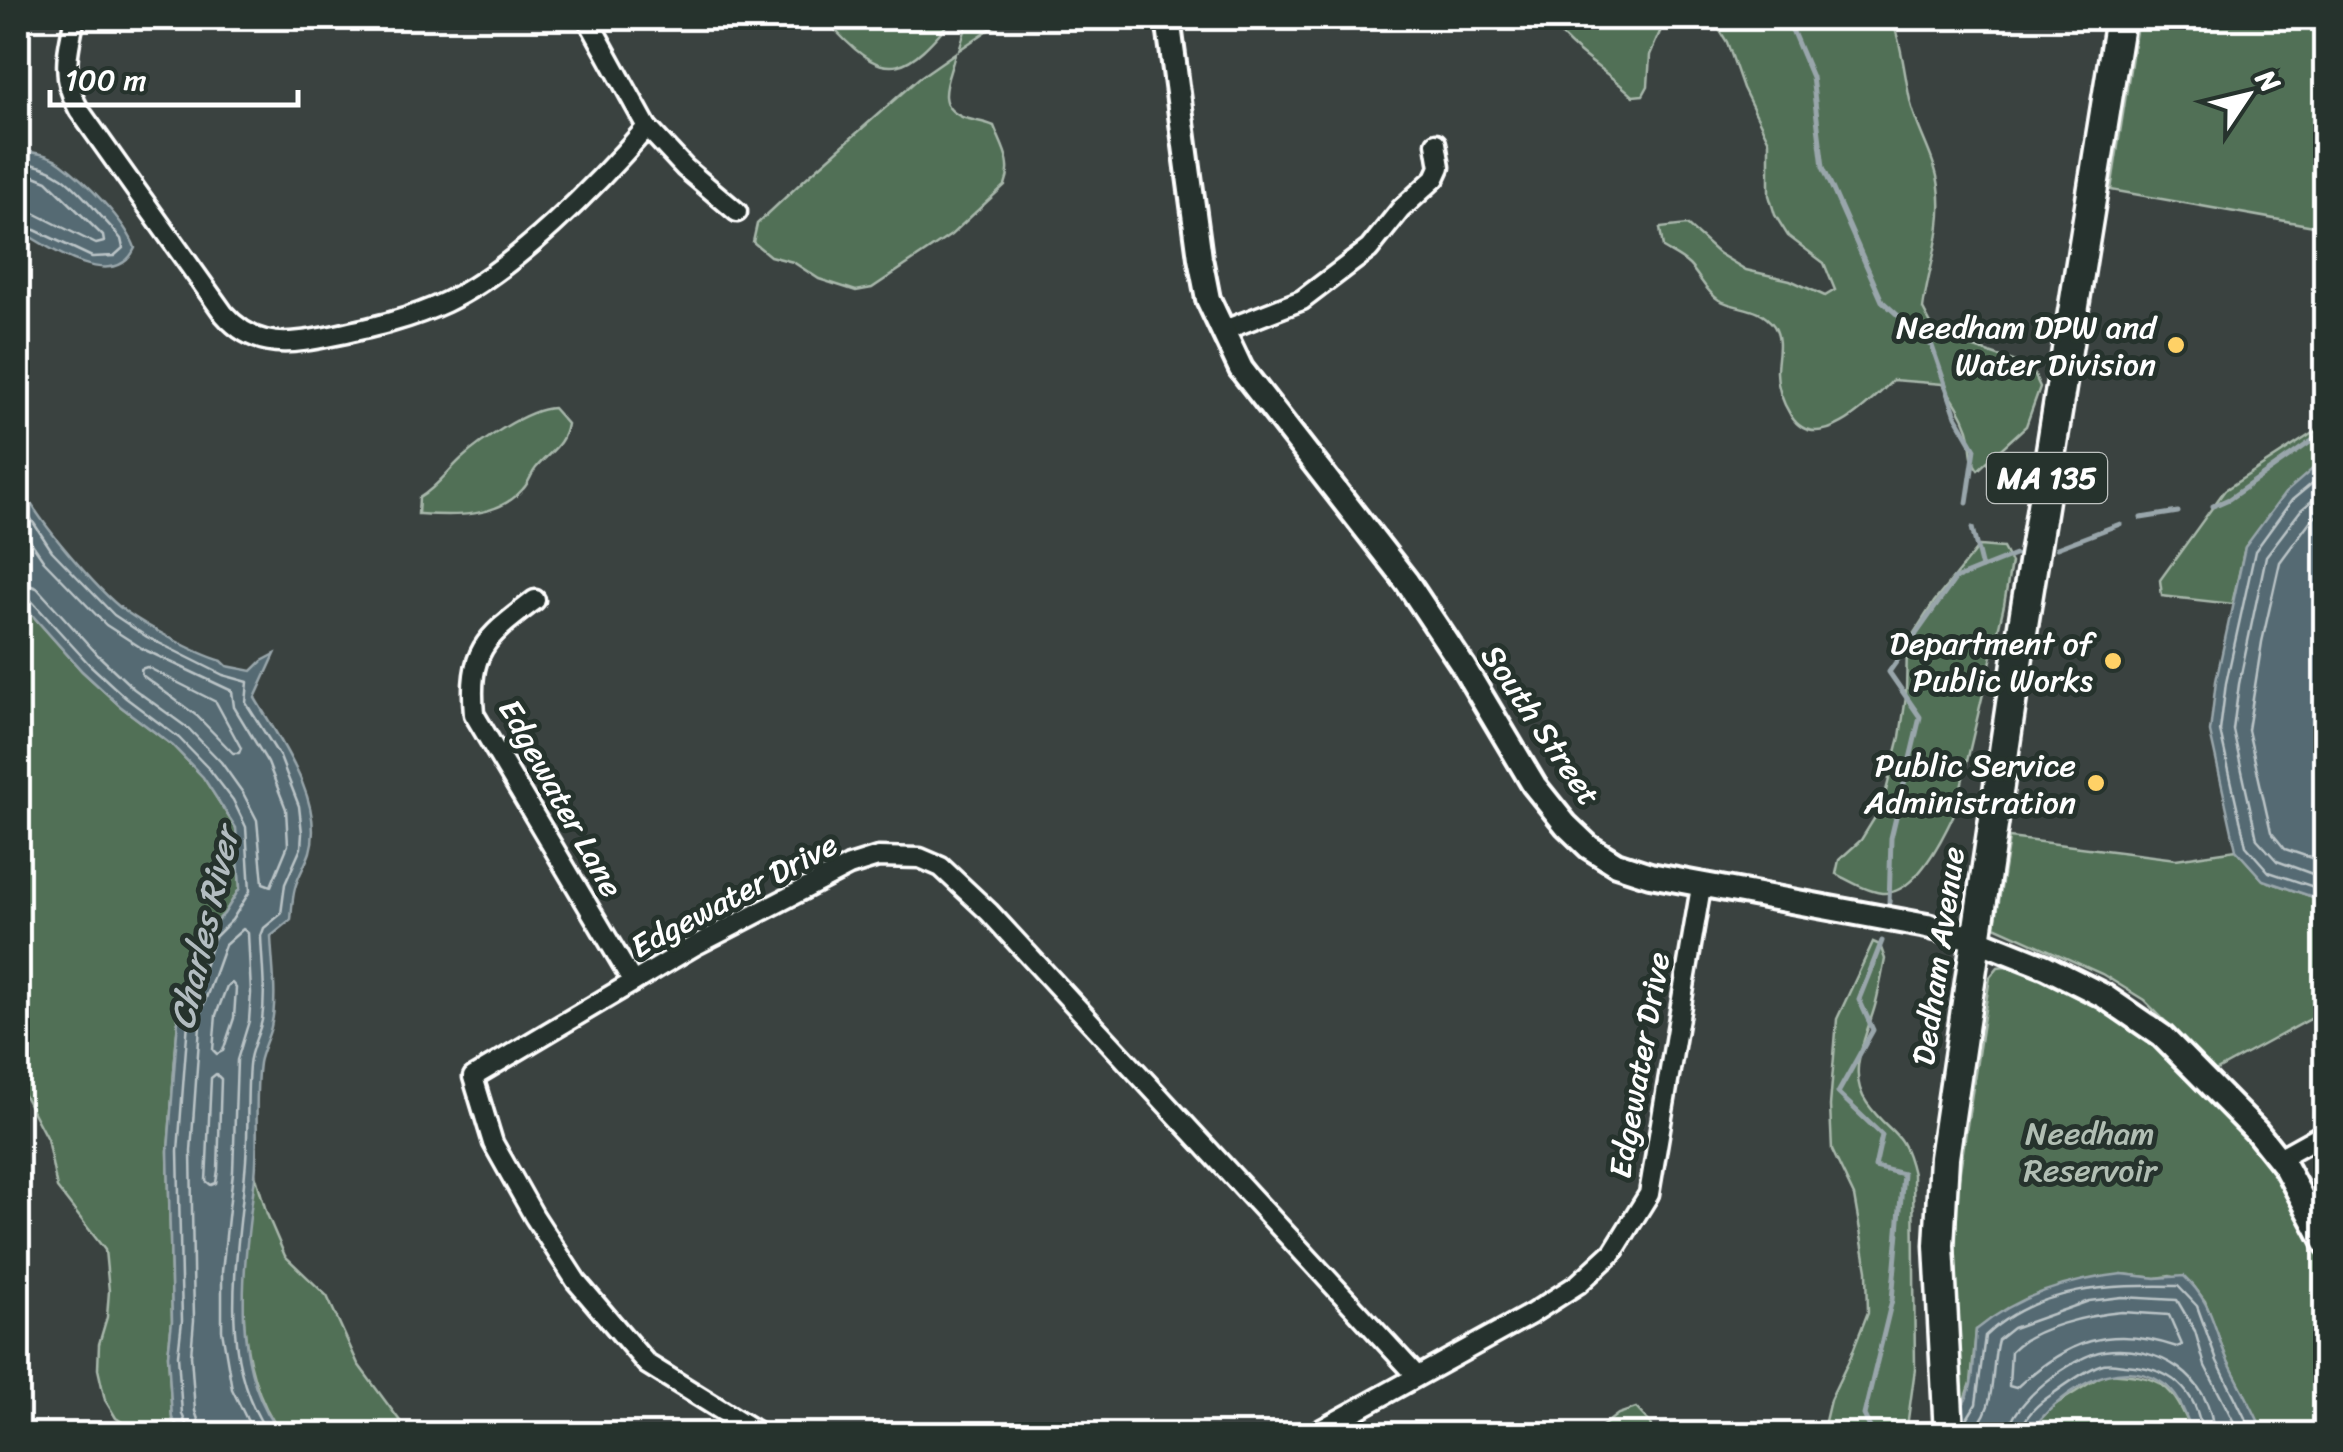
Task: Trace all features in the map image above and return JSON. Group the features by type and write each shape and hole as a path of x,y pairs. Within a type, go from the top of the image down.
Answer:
{"main road":[{"name":"Dedham Avenue","path":"1948,1421 1940,1194 2120,18"}],"street":[{"path":"75,18 66,60 67,81 74,101 224,314 249,336 268,343 298,343 385,325 461,294 525,248 619,160 647,128"},
{"path":"588,18 647,128 736,212"},
{"name":"South Street","path":"1168,18 1208,300 1240,370 1407,582 1534,785 1566,825 1616,864 1701,886 1927,926 1976,940 2064,976 2138,1017 2192,1065 2279,1158 2326,1243"},
{"path":"1222,331 1302,300 1369,248 1401,209 1435,178 1440,167 1436,143"},
{"name":"Edgewater Lane","path":"536,600 488,637 474,667 474,714 633,982"},
{"name":"Edgewater Drive","path":"760,1434 647,1364 576,1281 493,1143 473,1077 694,946 849,866 878,856 920,858 941,867 989,912 1417,1376"},
{"name":"Edgewater Drive","path":"1313,1434 1532,1314 1578,1284 1613,1252 1649,1194 1701,886"},
{"path":"2279,1158 2326,1132"}],"green space":[{"path":"840,18 953,18 910,60 884,65 854,49 836,31"},
{"path":"969,18 1006,18 959,50"},
{"path":"1548,18 1666,18 1650,55 1648,86 1643,95 1633,96 1577,50"},
{"path":"1712,18 1891,18 1913,111 1939,187 1938,234 1923,309 1934,330 1948,339 2031,367 2040,387 2026,426 1978,470 1966,423 1943,384 1893,380 1844,422 1815,431 1802,427 1791,416 1779,389 1779,343 1774,326 1755,312 1719,300 1689,265 1663,248 1660,228 1687,225 1718,253 1746,270 1790,280 1825,296 1835,290 1824,263 1788,236 1775,215 1769,195 1769,141 1743,88 1727,42"},
{"path":"2138,18 2325,18 2325,228 2111,190"},
{"path":"955,53 945,89 947,105 962,117 994,126 1008,162 1005,185 951,235 872,288 856,291 819,279 793,262 770,256 753,242 757,224 805,179 919,78"},
{"path":"553,408 567,424 563,438 512,499 474,514 418,514 419,498 469,452 517,420"},
{"path":"2325,425 2325,458 2245,547 2232,604 2162,596 2160,580 2225,490"},
{"path":"1979,546 2003,548 2011,563 1955,812 1916,876 1894,891 1870,890 1836,874 1839,860 1861,840 1882,806 1900,737 1907,644 1934,602"},
{"path":"18,599 82,671 173,746 203,777 236,828 240,888 224,914 205,933 179,1006 168,1151 172,1321 168,1355 172,1418 183,1434 141,1434 116,1418 105,1400 98,1369 109,1291 105,1250 57,1188 47,1139 18,1084"},
{"name":"Needham Reservoir","path":"2009,838 2176,859 2236,850 2263,880 2325,901 2325,1011 2215,1071 2144,1000 2102,974 1995,926"},
{"path":"1873,942 1880,945 1885,959 1860,1055 1858,1080 1867,1103 1905,1147 1913,1174 1915,1369 1906,1434 1822,1434 1830,1400 1868,1312 1867,1270 1854,1196 1832,1150 1830,1106 1837,1019"},
{"name":"Needham Reservoir","path":"2005,966 2108,1010 2182,1063 2273,1171 2325,1268 2325,1434 2264,1434 2226,1357 2205,1301 2193,1285 2170,1276 2122,1274 1976,1330 1971,1383 1961,1412 1955,1279 1957,1190 1990,977 1998,967"},
{"path":"255,1174 285,1256 327,1296 358,1364 400,1421 401,1434 282,1434 265,1406 253,1375 243,1309 246,1240"},
{"path":"2106,1373 2140,1377 2163,1386 2178,1403 2193,1434 2029,1434 2045,1411"},
{"path":"1636,1408 1650,1423 1653,1434 1592,1434 1618,1414"}],"water":[{"path":"31,152 61,163 114,214 135,248 125,261 112,267 79,262 18,229 18,155"},
{"path":"18,431 21,479 28,498 68,552 114,602 159,632 227,666 252,671 275,654 255,698 297,771 306,792 313,832 310,852 295,888 291,920 271,936 274,1005 258,1077 256,1163 244,1311 253,1377 264,1407 282,1434 183,1434 172,1418 168,1355 172,1321 168,1151 179,1006 205,933 224,914 240,888 236,828 203,777 173,746 82,671 18,599"},
{"path":"2325,458 2325,901 2263,880 2236,850 2210,732 2216,681 2245,547 2285,493"},
{"path":"2122,1274 2184,1276 2194,1286 2207,1306 2228,1361 2264,1434 2193,1434 2181,1405 2167,1386 2142,1374 2123,1373 2105,1376 2070,1393 2029,1434 1925,1434 1964,1404 1972,1379 1976,1330 2026,1298 2082,1280"}],"waterway":[{"path":"1787,18 1812,77 1823,167 1882,301 1932,346 1956,416 1975,449 1967,503"},
{"path":"2213,506 2229,499 2326,431"},
{"path":"2141,518 2178,512"},
{"path":"2057,548 2120,524"},
{"path":"1889,904 1891,838 1920,717 1889,672 1955,579 1982,568 1972,528"},
{"path":"1982,568 2015,555"},
{"path":"1873,1434 1864,1415 1892,1300 1903,1174 1875,1167 1882,1135 1838,1093 1873,1030 1859,999 1882,941"}],"place":[{"name":"Needham DPW and Water Division","path":"2176,345"},
{"name":"Department of Public Works","path":"2113,661"},
{"name":"Public Service Administration","path":"2096,783"}],"water label":[{"name":"Charles River","path":"204,928"}]}
